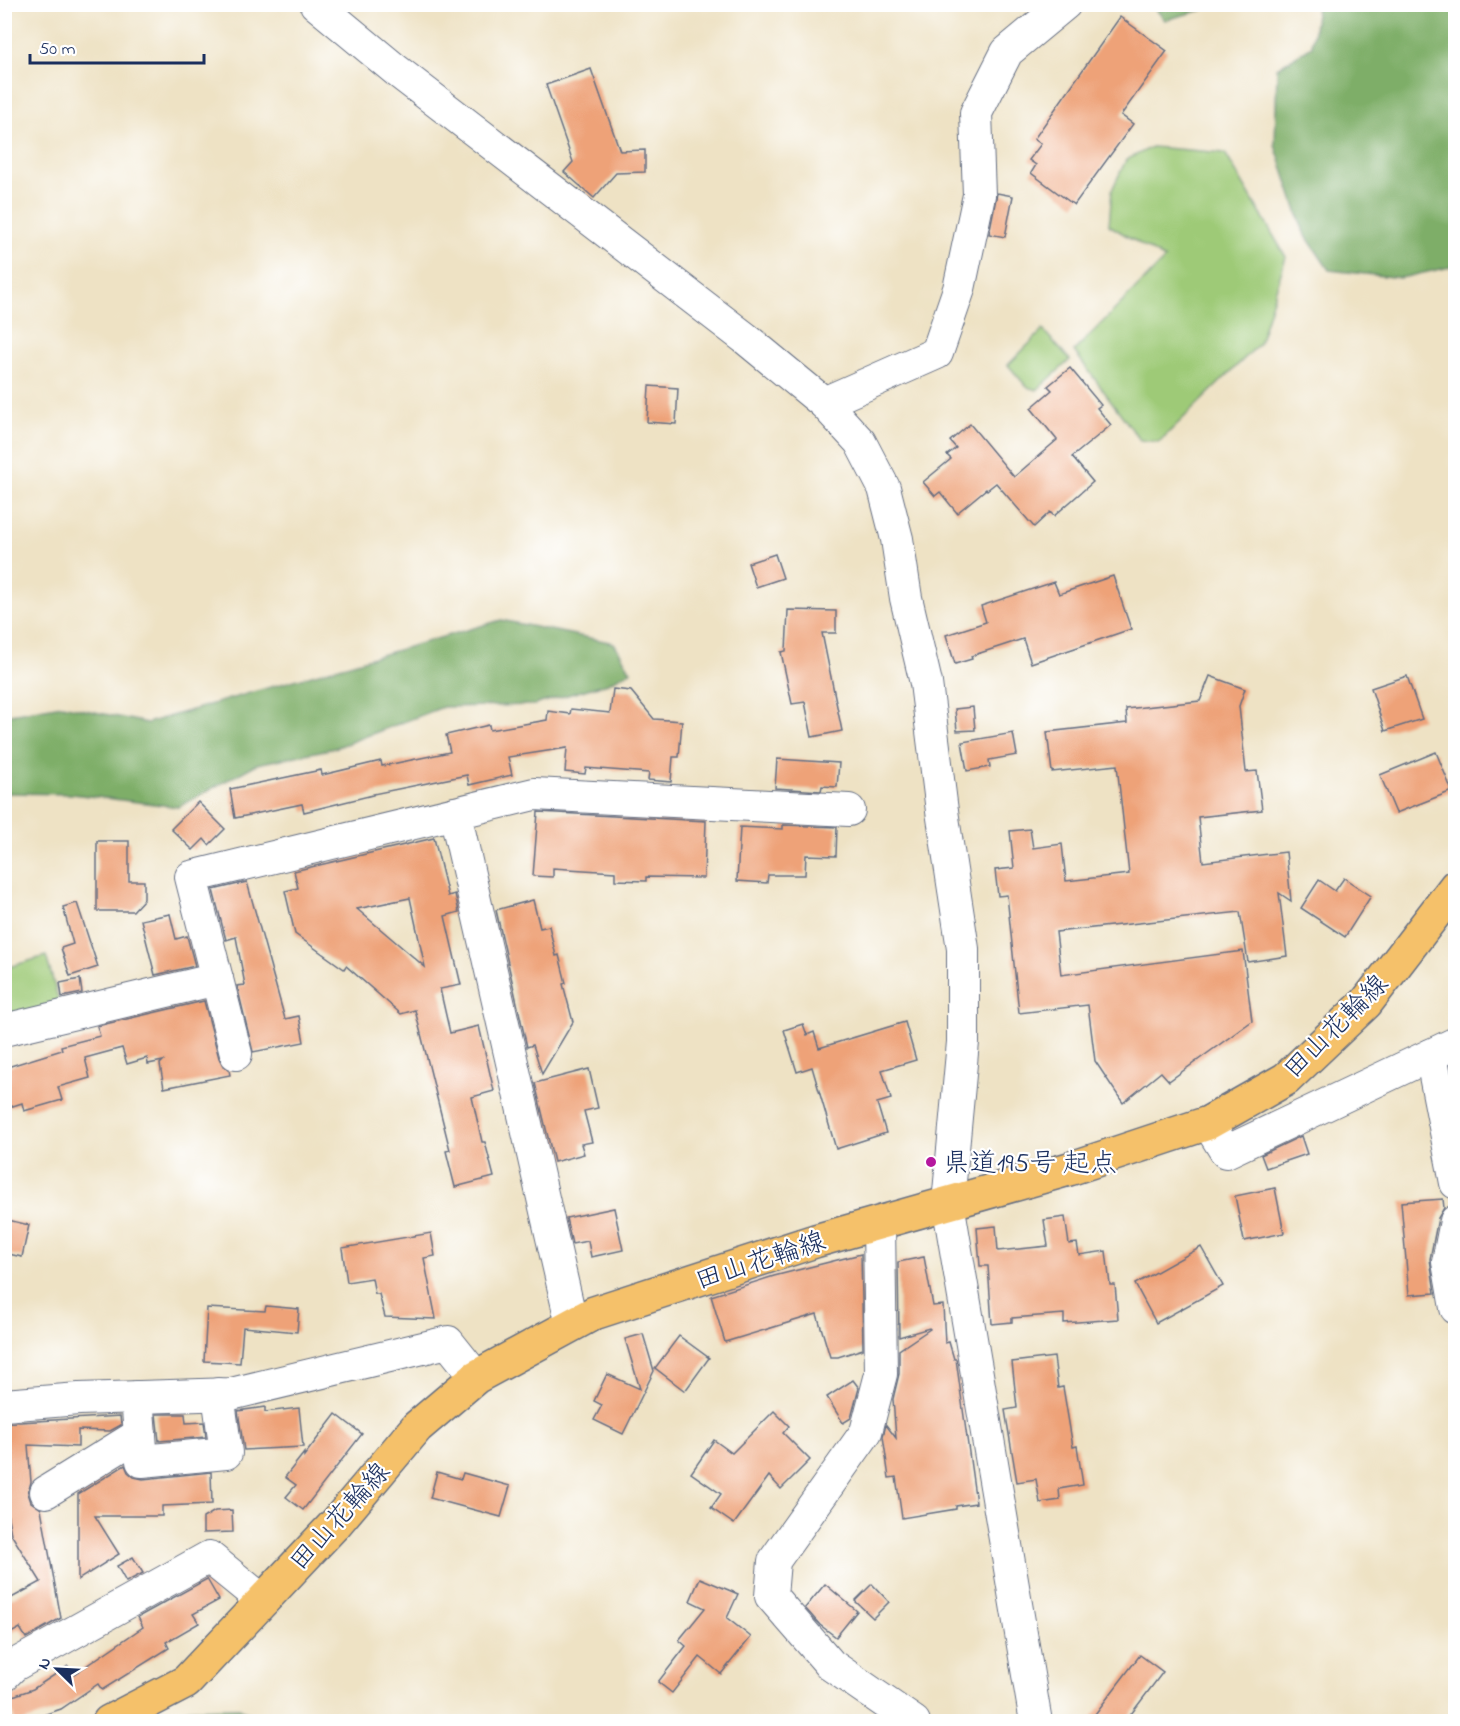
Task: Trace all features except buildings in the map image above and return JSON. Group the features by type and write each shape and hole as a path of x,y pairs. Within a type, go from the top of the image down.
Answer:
{"main road":[{"name":"田山花輪線","path":"109,1722 186,1682 336,1523 417,1427 476,1377 594,1313 815,1241 1069,1169 1208,1123 1286,1079 1358,1011 1455,886"}],"street":[{"path":"316,4 397,71 745,338 824,403 861,442 884,488 897,539 906,598 926,683 963,949 963,1042 948,1203 1036,1722"},
{"path":"824,403 937,353 959,290 979,195 976,113 1007,52 1065,4"},
{"path":"236,1054 190,877 534,794 849,810"},
{"path":"455,813 572,1325"},
{"path":"4,1030 217,979"},
{"path":"1208,1123 1226,1152 1443,1049 1455,1183"},
{"path":"1455,1221 1448,1262 1455,1308"},
{"path":"879,1223 881,1374 866,1432 774,1561 771,1596 831,1665 914,1722"},
{"path":"4,1405 231,1394 448,1342 476,1377"},
{"path":"137,1397 142,1461 226,1454 218,1394"},
{"path":"46,1492 140,1434"},
{"path":"7,1662 209,1557 263,1601"}],"green space":[{"path":"1152,5 1207,5 1202,10 1165,20"},
{"path":"1317,5 1455,5 1455,266 1401,278 1329,270 1304,233 1275,145 1277,68 1312,46"},
{"path":"1152,147 1225,153 1286,257 1259,344 1159,442 1140,440 1074,351 1165,259 1109,225 1112,190 1126,160"},
{"path":"1043,330 1070,360 1037,390 1027,387 1008,365"},
{"path":"501,620 614,643 631,671 608,683 534,705 443,707 335,748 257,764 178,807 72,794 5,793 5,715 62,705 147,723"},
{"path":"46,956 60,1005 5,1020 5,968"},
{"path":"239,1708 265,1721 159,1721 189,1709"}],"place":[{"name":"県道195号 起点","path":"931,1162"}]}
